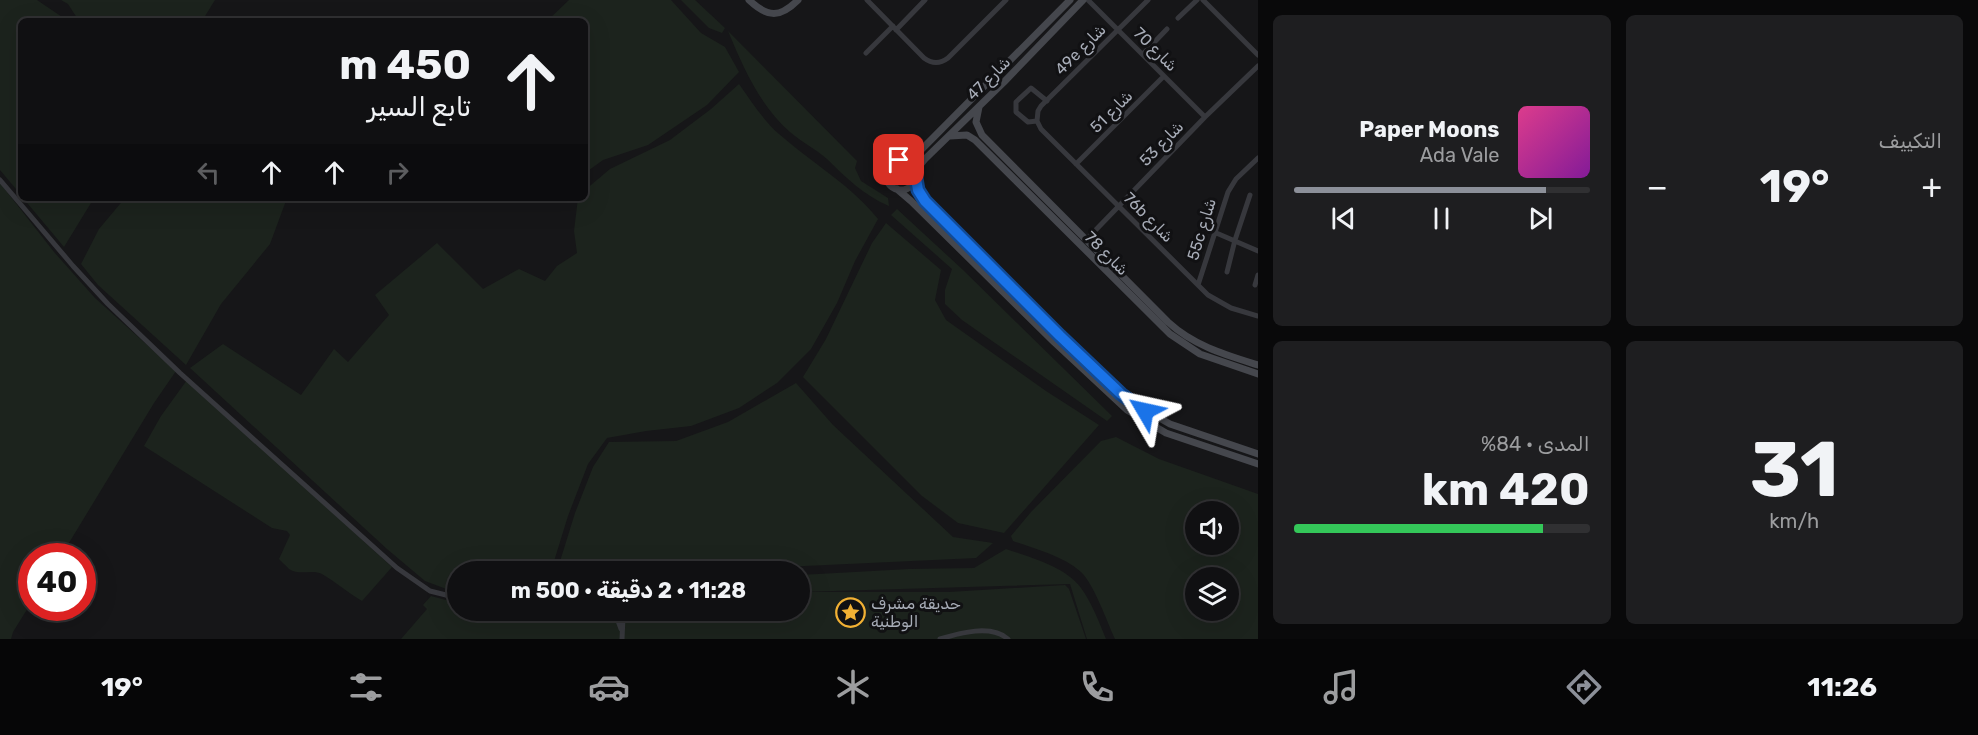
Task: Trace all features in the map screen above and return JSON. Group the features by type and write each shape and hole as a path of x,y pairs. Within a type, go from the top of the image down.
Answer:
{"street":[{"path":"749,0 762,11 773,14 785,11 798,0"},
{"path":"867,0 927,60 934,63 948,58 1006,0"},
{"path":"866,53 926,0"},
{"name":"شارع 47","path":"903,160 917,153 1070,0"},
{"name":"شارع 47","path":"916,178 922,162 1083,0"},
{"name":"شارع 70","path":"1088,0 1205,117"},
{"name":"49e شارع","path":"1037,121 1038,111 1047,101 1148,0"},
{"path":"1178,18 1197,0"},
{"path":"1203,0 1258,55"},
{"path":"1143,54 1167,29"},
{"name":"شارع 53","path":"1086,240 1205,117 1258,66"},
{"name":"شارع 51","path":"1076,164 1164,76"},
{"name":"76b شارع","path":"1047,101 1031,88 1016,102 1016,112 1028,122 1037,121 1041,129 1198,285 1223,304 1257,315"},
{"name":"شارع 78","path":"979,107 976,122 982,135 1180,332 1200,344 1258,365"},
{"name":"شارع 78","path":"950,136 967,135 975,140 1165,330 1187,347 1207,357 1258,374"},
{"name":"55c شارع","path":"1198,285 1230,187 1258,158"},
{"path":"1258,454 1170,424 1145,411 1121,394 925,201 918,190 916,170 912,164 903,160 895,161 887,171 889,184 911,201 1054,342 1127,410 1166,433 1258,464"},
{"path":"897,189 906,189 916,178"},
{"path":"0,180 96,292 180,373 397,568 430,591 447,595"},
{"path":"1227,272 1250,195"},
{"path":"1214,232 1258,251"},
{"path":"1089,254 1105,265 1109,262"},
{"path":"1255,285 1258,275"},
{"path":"1124,289 1127,286 1153,307"},
{"path":"618,621 622,639"},
{"path":"621,630 623,621"},
{"path":"940,639 991,630 1008,639"}],"shaded area":[{"path":"0,0 37,0 64,18 18,18 18,191 0,170"},
{"path":"61,0 215,0 204,18 77,18 68,4"},
{"path":"569,0 671,0 701,33 725,47 739,72 707,105 648,145 603,160 588,171 588,18 550,18"},
{"path":"681,0 695,0 725,28 722,33 709,28"},
{"path":"728,31 857,161 855,168 861,181 888,198 889,206 856,186 823,155 794,136 779,122 753,85"},
{"path":"739,84 773,129 856,195 878,219 855,261 837,303 811,349 777,383 739,408 691,426 607,438 588,464 554,561 447,561 447,589 425,581 387,549 190,368 223,344 301,395 334,349 348,362 389,315 375,295 437,243 483,289 519,269 545,281 557,266 577,253 574,231 578,201 588,201 588,187 610,169 670,140"},
{"path":"0,183 54,252 95,298 176,371 69,543 18,543 18,621 20,621 11,639 0,639"},
{"path":"26,201 92,201 64,247"},
{"path":"122,201 286,201 270,244 221,304 186,365 98,285 81,264 99,229"},
{"path":"897,209 962,269 1112,416 1107,421 962,320 945,304 945,290 952,269 891,215"},
{"path":"886,223 941,270 935,300 946,320 1046,391 1099,425 1004,533 958,523 922,496 803,377 826,339 872,243"},
{"path":"187,380 392,567 362,601 322,574 289,569 279,559 290,535 287,531 272,528 144,446 161,416"},
{"path":"796,383 833,425 953,537 993,543 976,558 810,566 810,561 560,561 593,467 609,442 676,441 728,422"},
{"path":"1116,437 1159,459 1258,494 1258,639 1115,639 1095,594 1081,572 1057,557 1013,541 1011,536 1031,512 1101,441"},
{"path":"1006,549 1057,569 1074,581 1089,600 1106,639 1087,639 1070,584 810,592 810,574 974,568"},
{"name":"حديقة مشرف الوطنية","path":"1065,585 1069,589 1086,639 401,639 427,609 423,605 431,596 447,600 447,621 810,621 810,592 949,592"}],"place":[{"name":"حديقة مشرف الوطنية","path":"850,612"}],"route":[{"path":"899,160 907,160 916,170 915,181 922,198 1060,336 1121,394 1145,411"}]}
